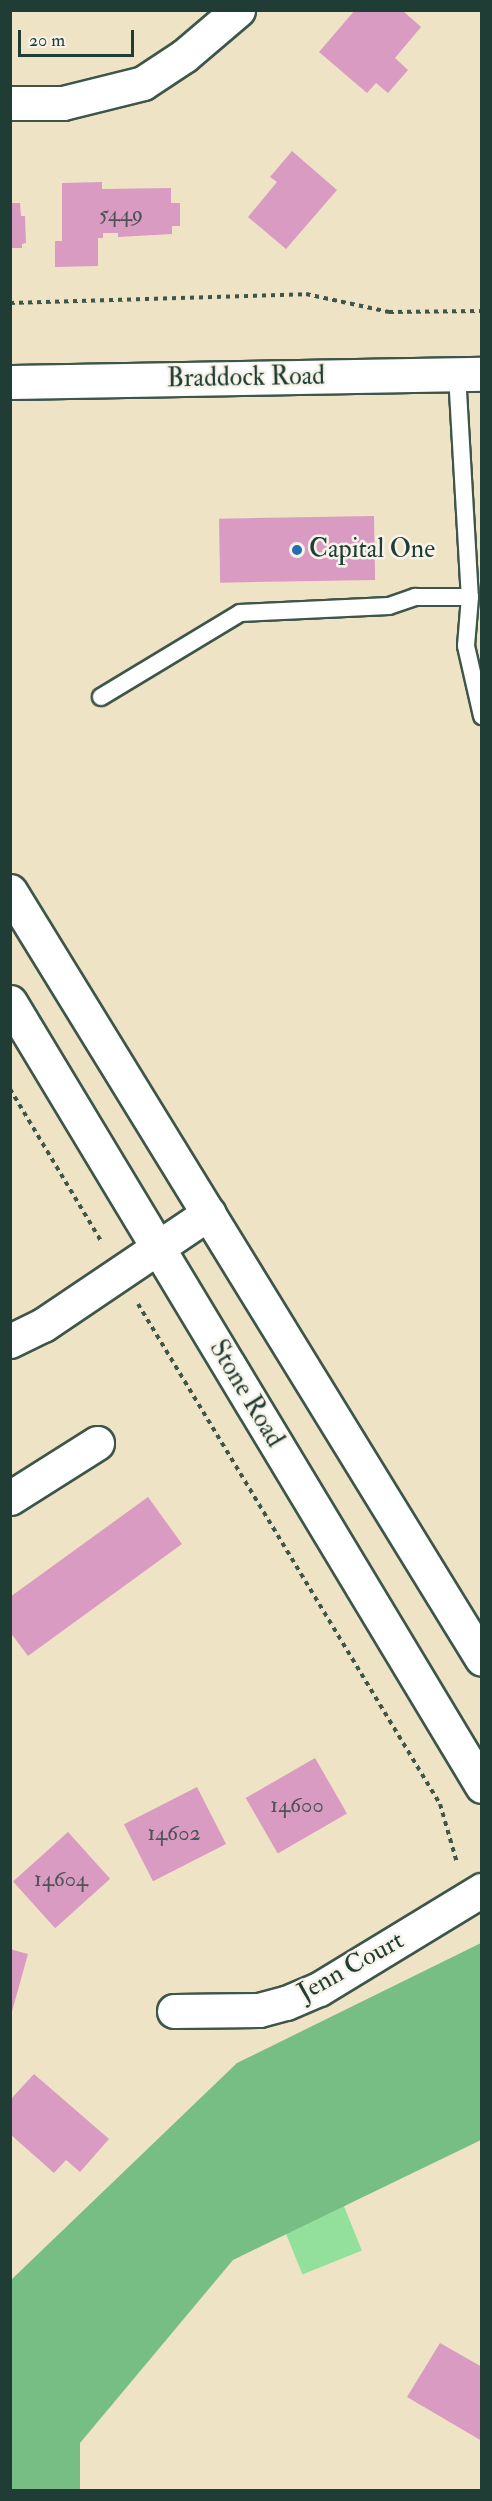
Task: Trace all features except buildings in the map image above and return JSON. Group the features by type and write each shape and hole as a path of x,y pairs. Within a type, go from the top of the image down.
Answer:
{"main road":[{"path":"10,103 63,103 143,83 184,56 238,10"},
{"name":"Braddock Road","path":"10,382 469,374"},
{"path":"10,891 482,1659"},
{"name":"Stone Road","path":"10,1002 482,1786"},
{"path":"10,1341 43,1325 156,1245 209,1213"},
{"path":"10,1498 97,1443"},
{"name":"Jenn Court","path":"174,2012 259,2010 286,2003 319,1989 478,1892"}],"lane":[{"path":"469,374 470,597 466,646 482,716"},
{"path":"101,697 240,613 389,606 415,597 470,597"}],"path":[{"path":"10,303 306,294 389,312 482,311"},
{"path":"10,1089 440,1804 446,1816 451,1854 478,1892"}],"green space":[{"path":"481,1943 481,2140 233,2260 80,2443 80,2490 11,2490 11,2280 237,2063"},
{"path":"339,2194 362,2251 303,2275 280,2218"}],"place":[{"name":"Capital One","path":"297,550"}]}
